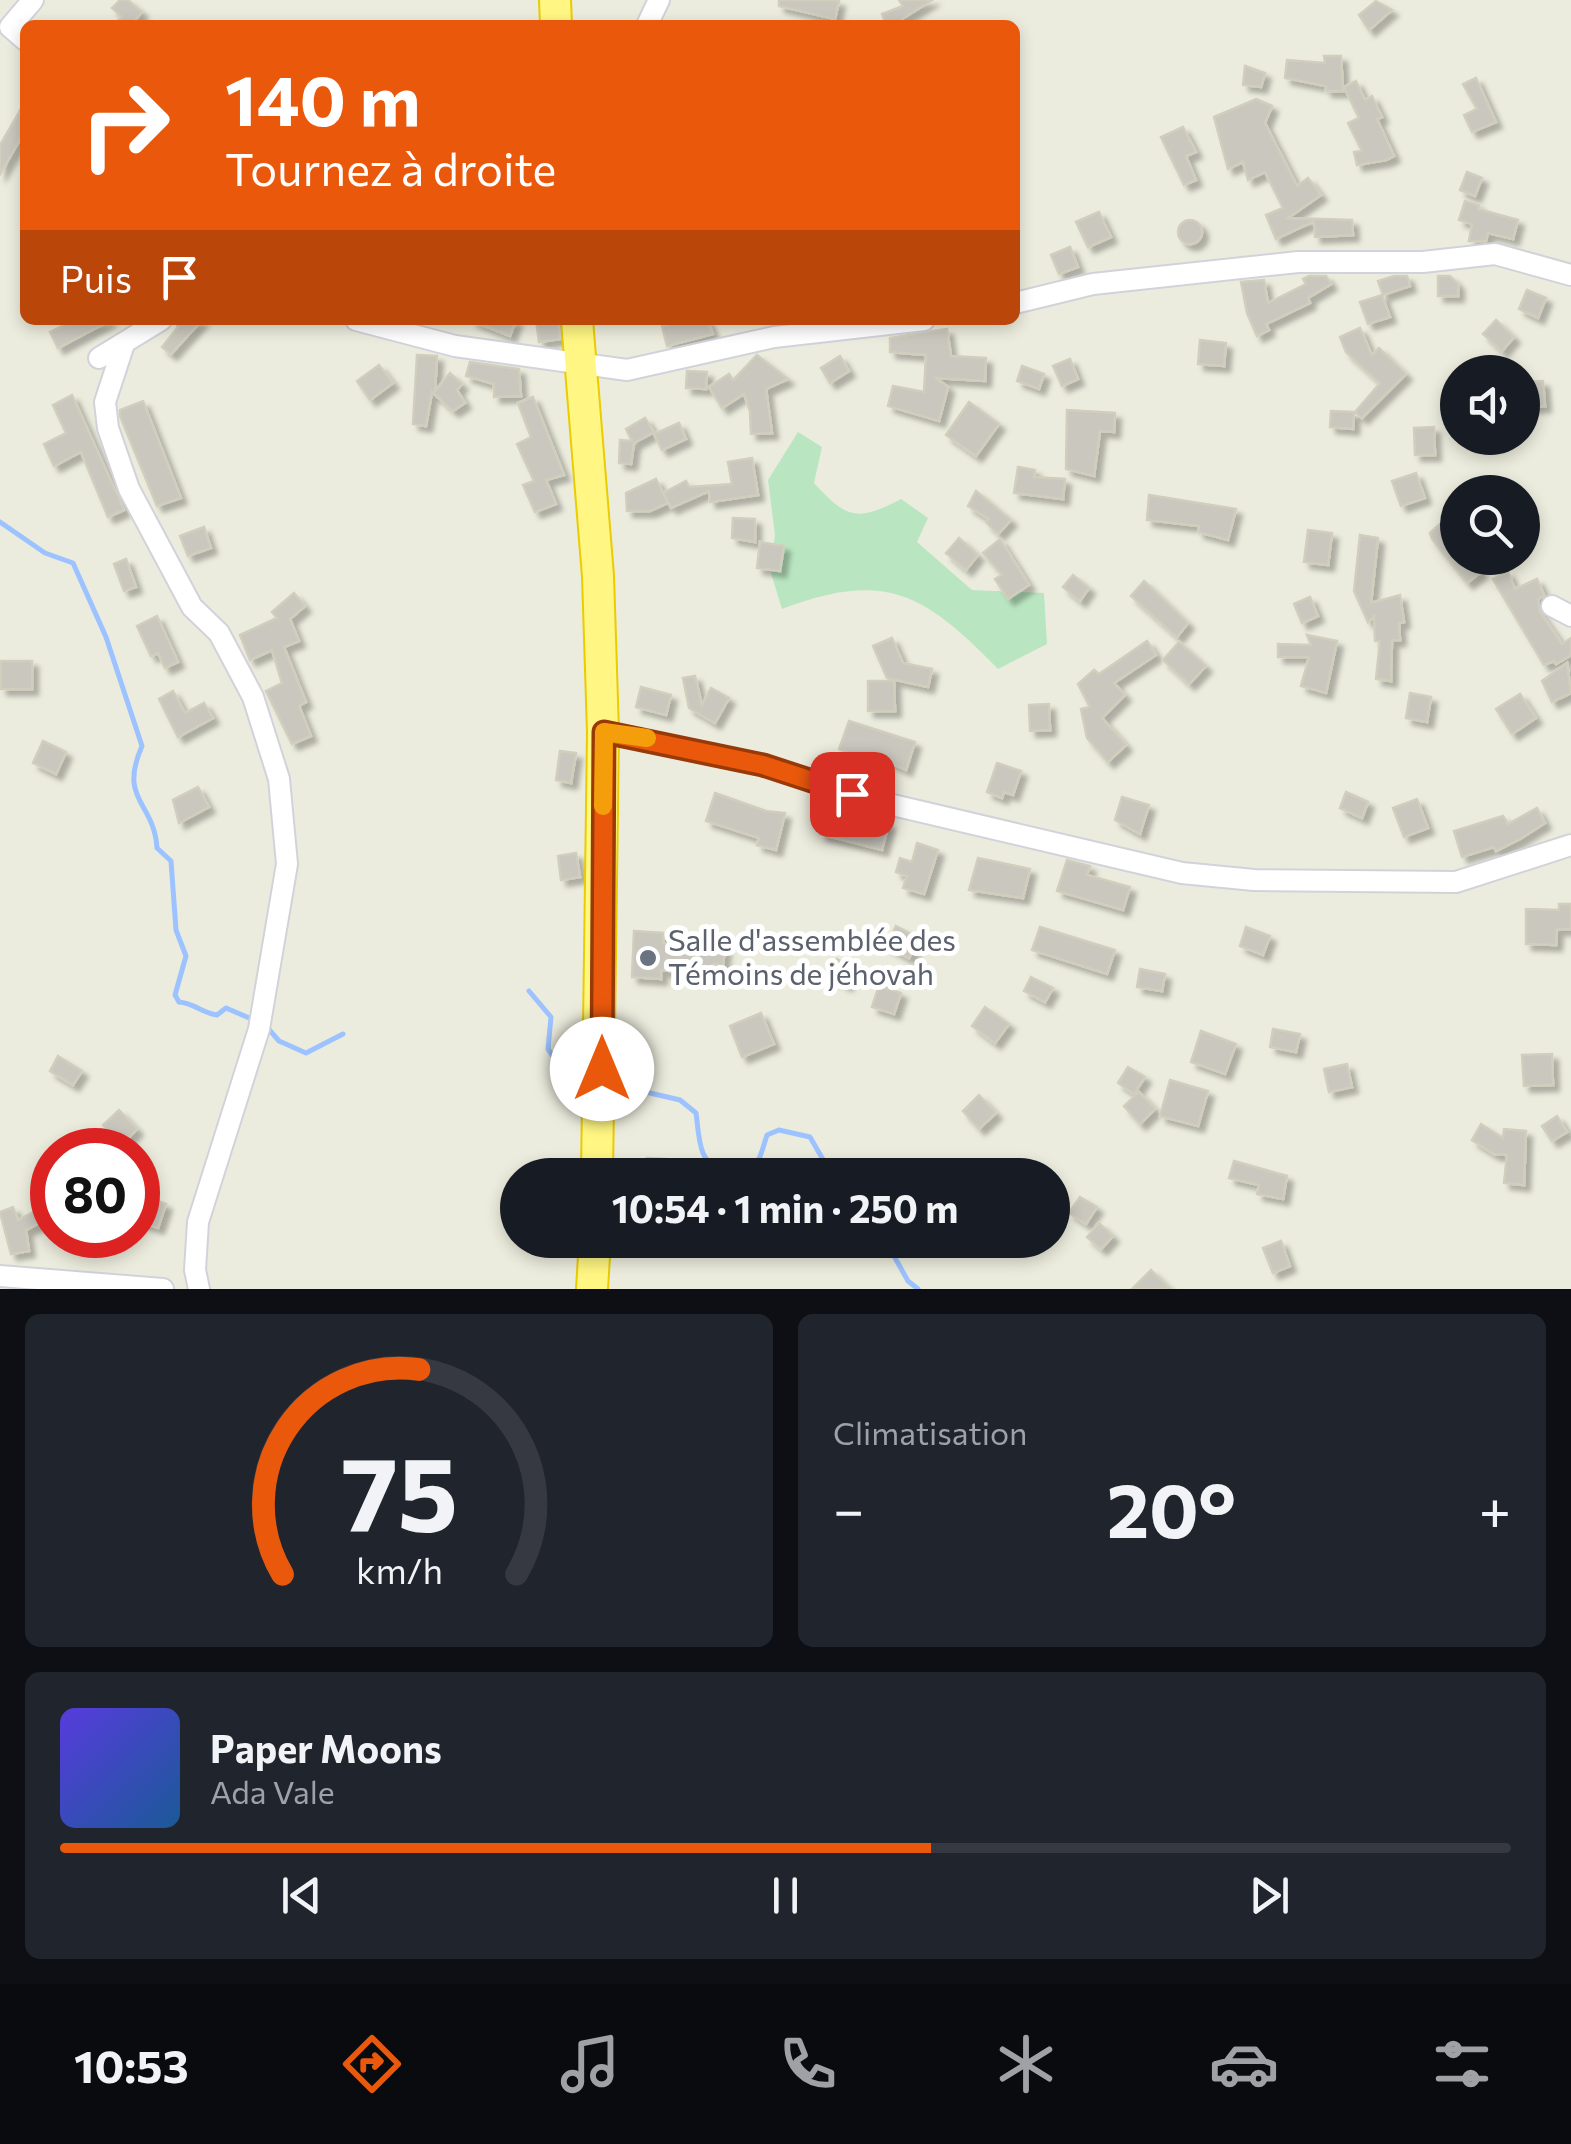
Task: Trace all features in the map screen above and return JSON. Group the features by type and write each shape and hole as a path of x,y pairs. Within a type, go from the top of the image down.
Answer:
{"highway":[{"path":"576,325 598,576 604,732 599,1158"},
{"path":"592,1289 593,1258"}],"street":[{"path":"20,35 10,26 33,0"},
{"path":"1020,301 1093,284 1298,262 1424,262 1495,254 1571,275"},
{"path":"99,358 153,325"},
{"path":"375,325 456,346 627,370 774,337 880,325"},
{"path":"124,344 105,402 108,428 129,489 192,607 220,633 254,697 279,779 287,864 259,1029 198,1222 195,1270 199,1289"},
{"path":"604,732 665,741 714,758 763,765 880,802 1182,873 1254,880 1456,882 1571,845"},
{"path":"0,1276 163,1289"}],"green space":[{"path":"798,432 822,447 814,483 844,510 863,514 901,499 928,518 917,542 972,590 1044,593 1047,644 998,669 948,622 901,596 849,591 782,609 770,570 775,535 768,480"}],"building":[{"path":"120,0 128,0 142,12 135,20 119,20 122,17 112,8"},
{"path":"779,0 839,1 835,19 779,6"},
{"path":"899,0 932,0 902,20 884,20 882,14 903,6"},
{"path":"1376,1 1392,10 1369,30 1359,15"},
{"path":"1324,56 1341,56 1343,91 1326,91 1326,86 1285,78 1287,60 1325,63"},
{"path":"1245,66 1265,73 1261,87 1243,85"},
{"path":"1476,78 1496,122 1472,132 1464,115 1477,109 1463,84"},
{"path":"1356,81 1365,100 1372,96 1382,117 1377,119 1394,156 1386,160 1357,165 1354,152 1362,151 1348,123 1359,118 1344,87"},
{"path":"1256,99 1272,106 1265,123 1297,186 1308,178 1321,195 1288,218 1352,220 1353,235 1315,237 1314,221 1276,239 1266,215 1283,208 1265,172 1248,180 1243,162 1228,169 1214,117"},
{"path":"20,111 20,140 0,174 0,145"},
{"path":"1183,127 1196,152 1186,156 1196,180 1184,185 1161,137"},
{"path":"1467,172 1482,178 1475,196 1460,190"},
{"path":"1465,201 1479,205 1478,209 1518,220 1513,239 1488,233 1486,241 1469,241 1472,224 1459,220"},
{"path":"1099,212 1111,237 1088,247 1076,222"},
{"path":"1190,220 1202,232 1190,244 1178,232"},
{"path":"1070,247 1078,267 1059,274 1051,255"},
{"path":"1326,276 1331,284 1308,298 1310,303 1266,324 1269,330 1257,336 1247,313 1241,282 1264,280 1268,303 1306,284 1303,279"},
{"path":"1407,276 1410,286 1383,295 1378,281"},
{"path":"1438,276 1450,276 1458,284 1458,296 1438,296"},
{"path":"1527,290 1546,298 1538,318 1519,309"},
{"path":"1382,295 1390,317 1368,324 1360,302"},
{"path":"1496,320 1514,337 1502,351 1483,334"},
{"path":"64,325 102,325 58,348 50,332"},
{"path":"197,325 171,354 162,347 178,327"},
{"path":"482,325 514,325 510,336"},
{"path":"537,325 559,325 560,339 539,342"},
{"path":"709,325 713,334 667,346 662,326"},
{"path":"1360,328 1372,355 1379,348 1406,374 1362,418 1355,412 1380,383 1346,352 1340,337"},
{"path":"947,329 951,356 986,358 985,381 936,378 948,387 939,421 888,406 893,386 924,392 926,355 890,352 890,338"},
{"path":"1200,340 1226,343 1224,366 1198,364"},
{"path":"417,355 437,356 435,391 450,373 462,384 457,390 465,403 453,411 432,392 426,426 413,424"},
{"path":"757,355 788,379 766,389 772,433 751,434 744,394 722,408 709,387 729,374 733,380"},
{"path":"840,356 849,371 830,383 821,368"},
{"path":"1070,359 1078,379 1062,386 1053,366"},
{"path":"470,362 519,369 521,396 494,397 494,384 466,376"},
{"path":"379,365 393,383 370,400 357,381"},
{"path":"1022,366 1044,374 1039,389 1017,381"},
{"path":"687,371 707,372 706,389 686,388"},
{"path":"1543,381 1545,406 1540,406"},
{"path":"72,395 124,510 108,517 81,452 54,466 44,444 66,433 53,405"},
{"path":"533,397 564,475 546,480 556,504 535,512 523,485 534,481 517,444 531,437 518,403"},
{"path":"143,401 181,498 157,506 120,416 120,410"},
{"path":"969,402 999,424 976,456 946,435"},
{"path":"1067,410 1115,413 1114,432 1100,431 1094,476 1066,469"},
{"path":"1331,411 1354,412 1353,429 1330,427"},
{"path":"645,418 654,432 634,443 631,464 619,463 620,440 632,441 626,429"},
{"path":"679,423 686,439 662,450 654,434"},
{"path":"1434,427 1435,455 1415,455 1414,428"},
{"path":"752,458 758,495 710,502 709,491 671,508 663,493 686,481 689,487 732,484 728,462"},
{"path":"1018,467 1035,470 1034,477 1065,479 1063,499 1014,493"},
{"path":"1416,473 1425,498 1401,506 1392,481"},
{"path":"656,479 668,503 650,511 627,511 626,493"},
{"path":"976,491 1011,520 998,534 986,522 989,519 968,506"},
{"path":"1149,495 1236,509 1228,540 1198,532 1199,526 1147,520"},
{"path":"733,518 755,519 755,542 732,538"},
{"path":"1440,524 1440,549 1432,539 1430,533"},
{"path":"204,527 211,548 188,556 180,536"},
{"path":"1308,530 1332,533 1328,565 1304,562"},
{"path":"1360,535 1378,538 1371,603 1400,595 1404,622 1399,623 1400,640 1392,640 1391,681 1376,679 1380,641 1375,641 1374,616 1368,622 1354,591"},
{"path":"959,538 978,555 966,570 946,553"},
{"path":"1000,539 1029,585 1008,599 995,579 1002,575 983,553"},
{"path":"760,542 784,546 780,571 757,568"},
{"path":"126,559 136,587 124,591 114,564"},
{"path":"1073,575 1089,588 1080,601 1063,587"},
{"path":"1461,575 1477,575 1467,583"},
{"path":"1509,575 1515,589 1537,579 1544,595 1538,600 1540,612 1562,644 1571,638 1571,655 1556,664 1554,661 1544,665 1493,579"},
{"path":"1144,581 1188,623 1177,637 1131,596"},
{"path":"294,593 305,606 290,619 299,641 284,647 306,702 299,706 311,736 292,744 266,691 282,683 272,650 250,660 240,635 277,618 272,612"},
{"path":"1310,597 1318,616 1302,623 1294,604"},
{"path":"157,616 178,662 165,668 158,653 151,656 137,626"},
{"path":"1307,635 1337,641 1326,693 1301,686 1309,657 1278,657 1278,644 1311,645"},
{"path":"892,638 903,663 932,669 928,687 887,678 873,646"},
{"path":"1147,641 1156,655 1114,683 1125,695 1102,718 1126,745 1108,762 1087,738 1081,709 1090,707 1078,684 1094,670 1099,674"},
{"path":"1179,642 1206,666 1189,684 1163,660"},
{"path":"1,661 32,661 32,689 1,689"},
{"path":"1567,663 1571,693 1552,702 1542,681"},
{"path":"695,676 702,705 711,688 729,698 715,723 689,708 683,678"},
{"path":"868,681 894,681 895,711 868,711"},
{"path":"641,687 671,695 666,715 636,707"},
{"path":"173,691 185,713 204,703 213,718 178,737 159,699"},
{"path":"1410,693 1431,697 1427,722 1406,718"},
{"path":"1520,694 1536,718 1512,734 1496,709"},
{"path":"1049,704 1050,730 1030,731 1029,705"},
{"path":"849,721 915,742 906,770 869,753 858,757 839,749"},
{"path":"43,741 66,752 56,774 33,763"},
{"path":"560,751 576,753 571,783 556,780"},
{"path":"997,763 1021,771 1013,795 1004,792 1002,798 987,792"},
{"path":"198,787 209,807 179,823 173,800"},
{"path":"1346,792 1368,802 1362,818 1340,808"},
{"path":"715,793 766,811 785,813 776,850 757,845 759,838 706,821"},
{"path":"1122,797 1149,805 1140,834 1115,820"},
{"path":"1417,799 1428,828 1404,837 1393,808"},
{"path":"827,806 889,823 882,850 820,834"},
{"path":"1537,808 1545,823 1496,851 1494,847 1462,857 1454,831 1503,816 1508,824"},
{"path":"917,843 938,850 924,894 903,888 907,876 896,872 900,858 912,862"},
{"path":"576,853 580,877 561,880 558,856"},
{"path":"978,858 1030,869 1023,898 969,890"},
{"path":"1067,860 1090,866 1087,875 1130,887 1123,910 1057,891"},
{"path":"1559,904 1571,904 1571,929 1557,929 1556,945 1526,944 1526,909 1559,910"},
{"path":"896,926 919,938 909,958 886,946"},
{"path":"1040,927 1115,950 1107,974 1032,950"},
{"path":"1246,927 1270,936 1263,955 1240,946"},
{"path":"634,931 663,933 663,943 725,948 723,965 713,964 712,969 689,966 688,973 661,970 661,979 632,977"},
{"path":"837,959 855,969 846,985 828,975"},
{"path":"1140,969 1165,974 1162,991 1137,987"},
{"path":"1031,977 1053,988 1045,1002 1024,991"},
{"path":"879,985 901,993 894,1014 872,1007"},
{"path":"985,1007 1009,1024 995,1043 972,1026"},
{"path":"761,1013 774,1044 742,1057 730,1026"},
{"path":"1273,1029 1300,1034 1296,1052 1270,1047"},
{"path":"1201,1031 1236,1044 1225,1074 1191,1062"},
{"path":"1552,1054 1553,1085 1524,1086 1522,1055"},
{"path":"58,1056 82,1071 73,1085 50,1071"},
{"path":"1347,1064 1352,1087 1329,1092 1324,1069"},
{"path":"1128,1067 1145,1077 1134,1094 1118,1083"},
{"path":"1170,1080 1208,1091 1198,1126 1160,1116"},
{"path":"1139,1092 1155,1109 1140,1124 1124,1106"},
{"path":"979,1095 996,1113 979,1129 963,1111"},
{"path":"119,1110 136,1128 106,1128 103,1125"},
{"path":"1557,1116 1567,1132 1552,1141 1542,1126"},
{"path":"1481,1124 1503,1138 1504,1129 1526,1131 1524,1185 1504,1183 1507,1155 1494,1154 1472,1140"},
{"path":"1234,1161 1287,1176 1283,1199 1257,1194 1259,1185 1229,1178"},
{"path":"1080,1197 1097,1207 1086,1224 1070,1212"},
{"path":"13,1207 18,1220 30,1214 30,1228 26,1230 29,1251 11,1254 0,1212"},
{"path":"1099,1223 1113,1236 1101,1249 1087,1237"},
{"path":"1281,1241 1290,1266 1273,1273 1263,1248"},
{"path":"1151,1270 1170,1289 1132,1289"}],"waterway":[{"path":"0,522 45,553 73,563 106,637 142,746 136,764 135,790 155,832 157,848 171,861 176,930 186,956 175,995 179,1002 212,1014 226,1008 254,1020"},
{"path":"529,991 551,1017 548,1049 564,1072 587,1078"},
{"path":"266,1026 279,1041 306,1053 343,1034"},
{"path":"607,1083 680,1100 696,1113 706,1158"},
{"path":"759,1158 767,1135 779,1130 810,1137 822,1158"},
{"path":"895,1258 908,1281 918,1289"}],"slow traffic":[{"path":"603,806 604,732 647,738"}],"place":[{"name":"Salle d'assemblée des Témoins de jéhovah","path":"648,958"}],"route":[{"path":"602,1069 604,732 665,741 714,758 763,765 852,794"}]}
